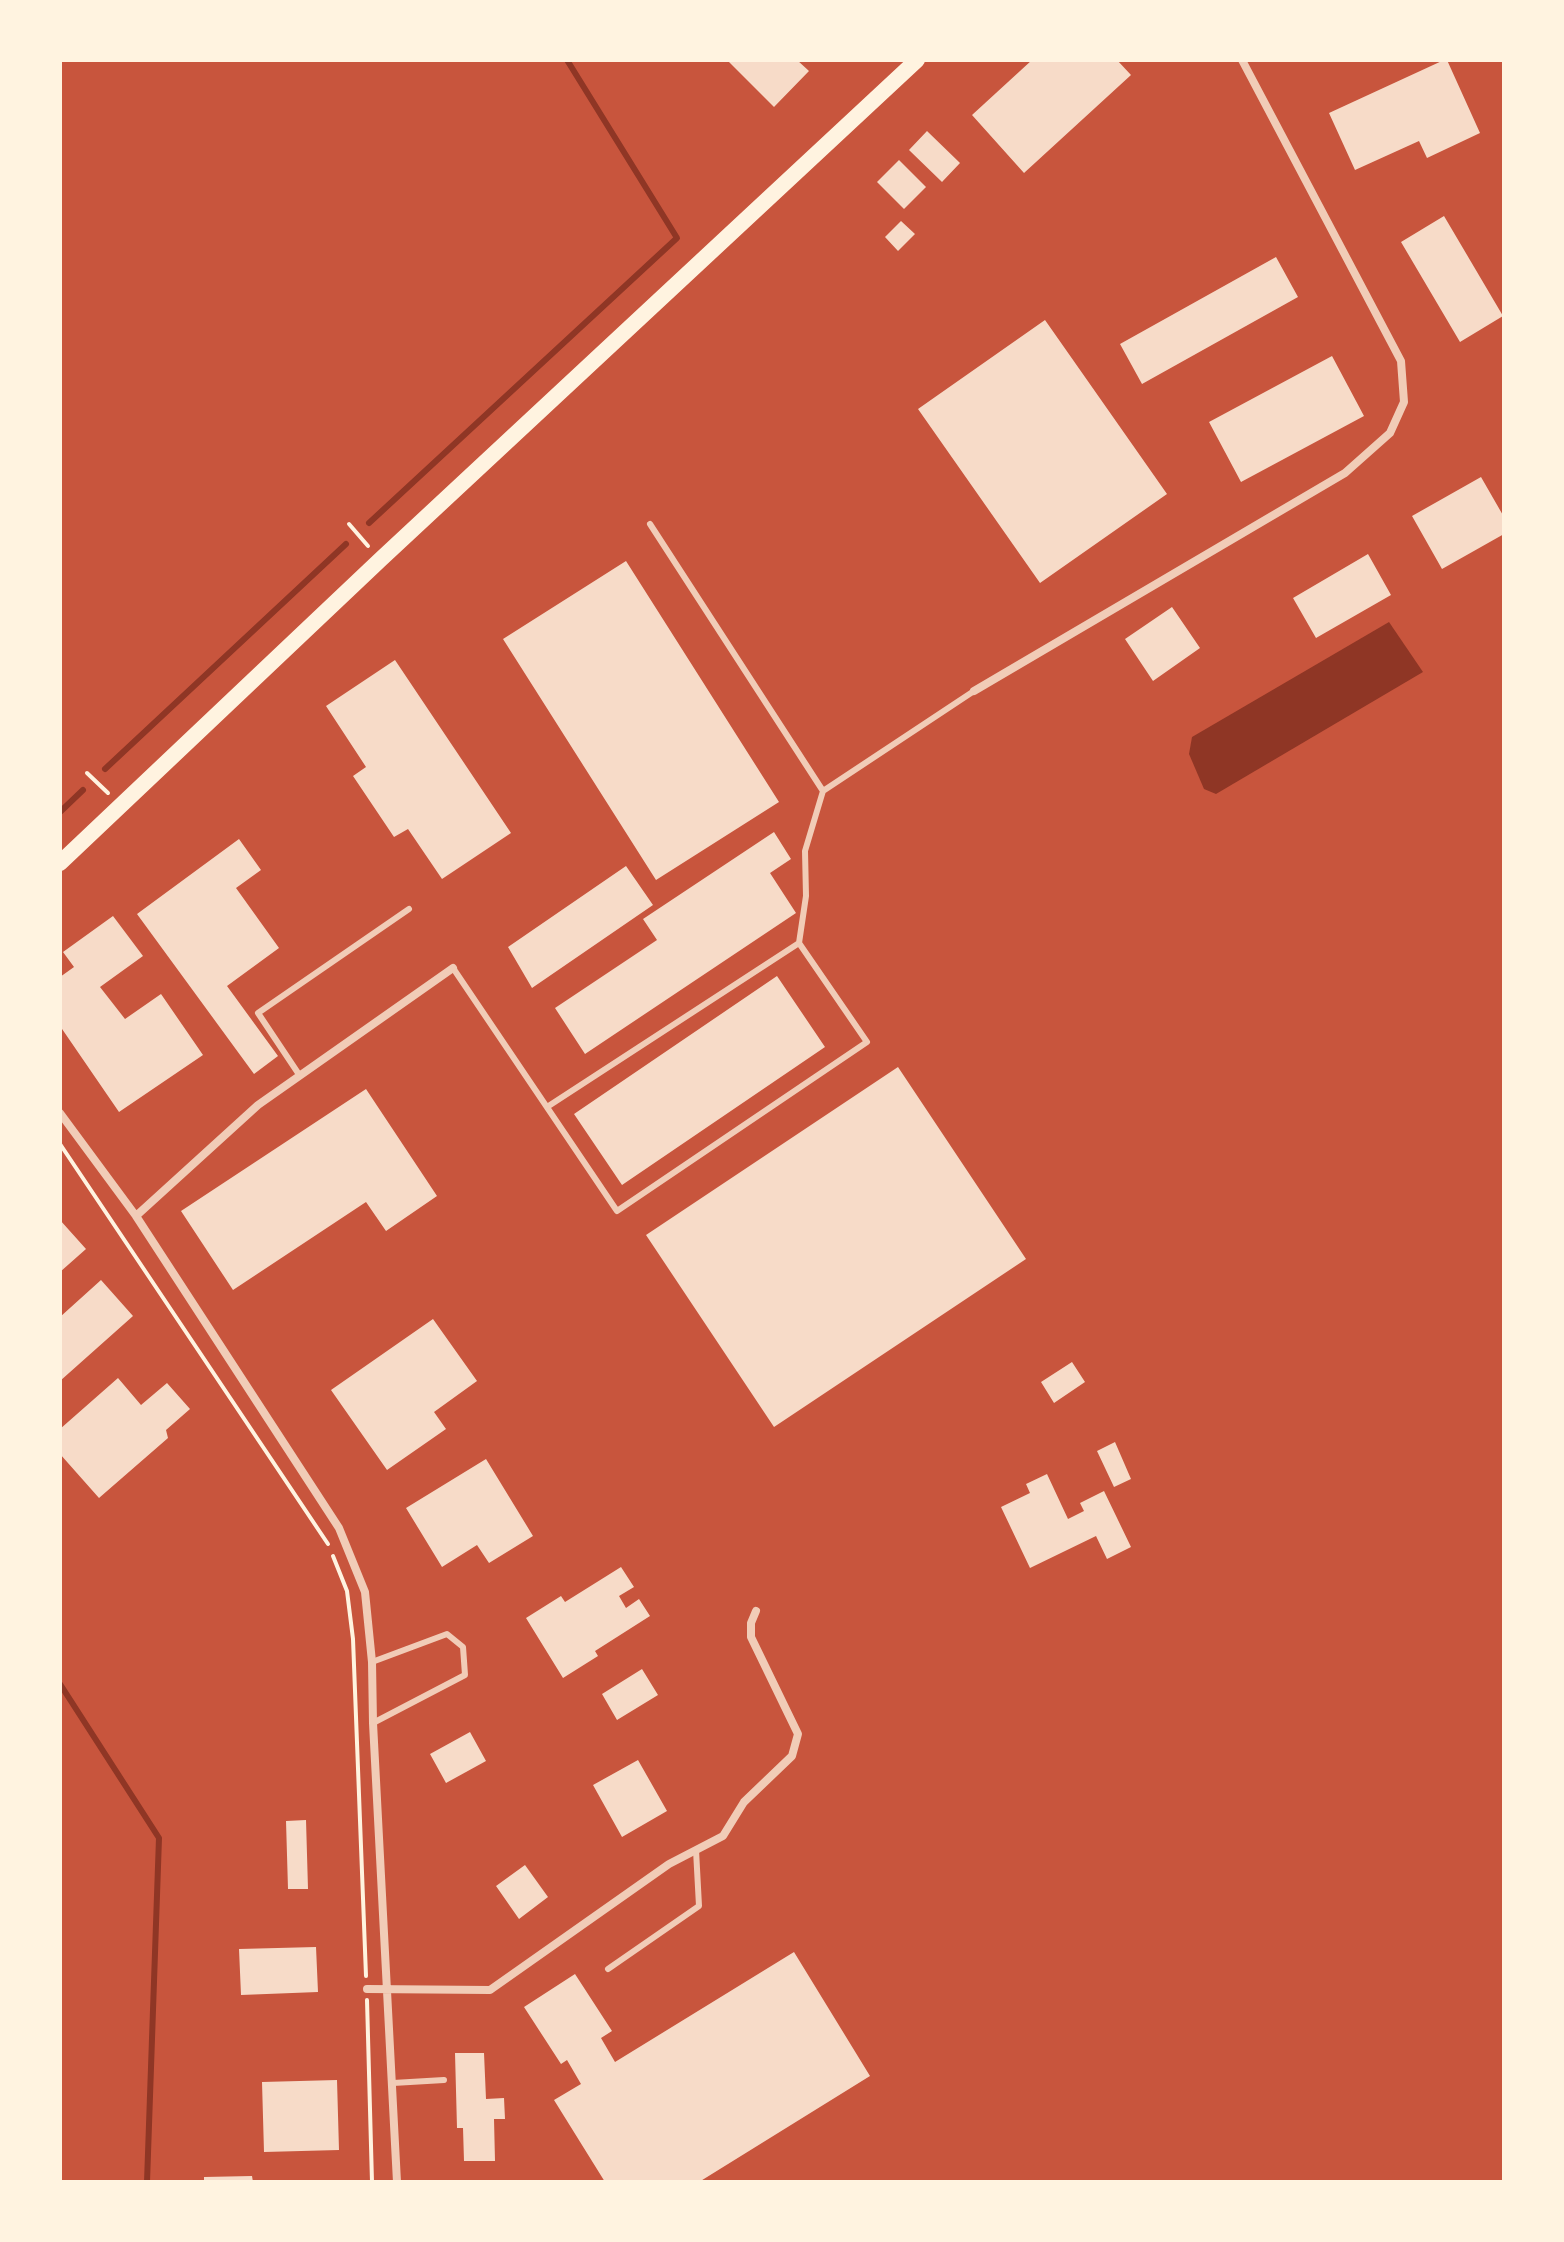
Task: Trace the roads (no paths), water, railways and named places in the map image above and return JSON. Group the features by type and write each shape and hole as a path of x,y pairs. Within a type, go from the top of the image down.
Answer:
{"main road":[{"path":"60,863 917,60"}],"street":[{"path":"974,691 1345,473 1390,433 1404,402 1401,361 1242,60"},
{"path":"136,1216 258,1105 453,968"},
{"path":"60,1113 136,1216 339,1528 365,1592 372,1662 397,2182"},
{"path":"367,1989 490,1990 669,1864 723,1836 744,1802 792,1756 798,1734 751,1637 751,1623 756,1611"}],"lane":[{"path":"650,524 823,791"},
{"path":"453,968 617,1211 867,1042 799,943 806,896 805,851 823,791 974,691"},
{"path":"300,1076 258,1013 409,909"},
{"path":"547,1107 799,943"},
{"path":"372,1662 447,1634 463,1647 465,1675 373,1723"},
{"path":"608,1969 699,1906 696,1850"},
{"path":"393,2083 444,2080"}],"waterway":[{"path":"369,523 677,238 567,60"},
{"path":"105,769 346,544"},
{"path":"60,812 83,790"},
{"path":"60,1684 159,1838 147,2182"}]}
